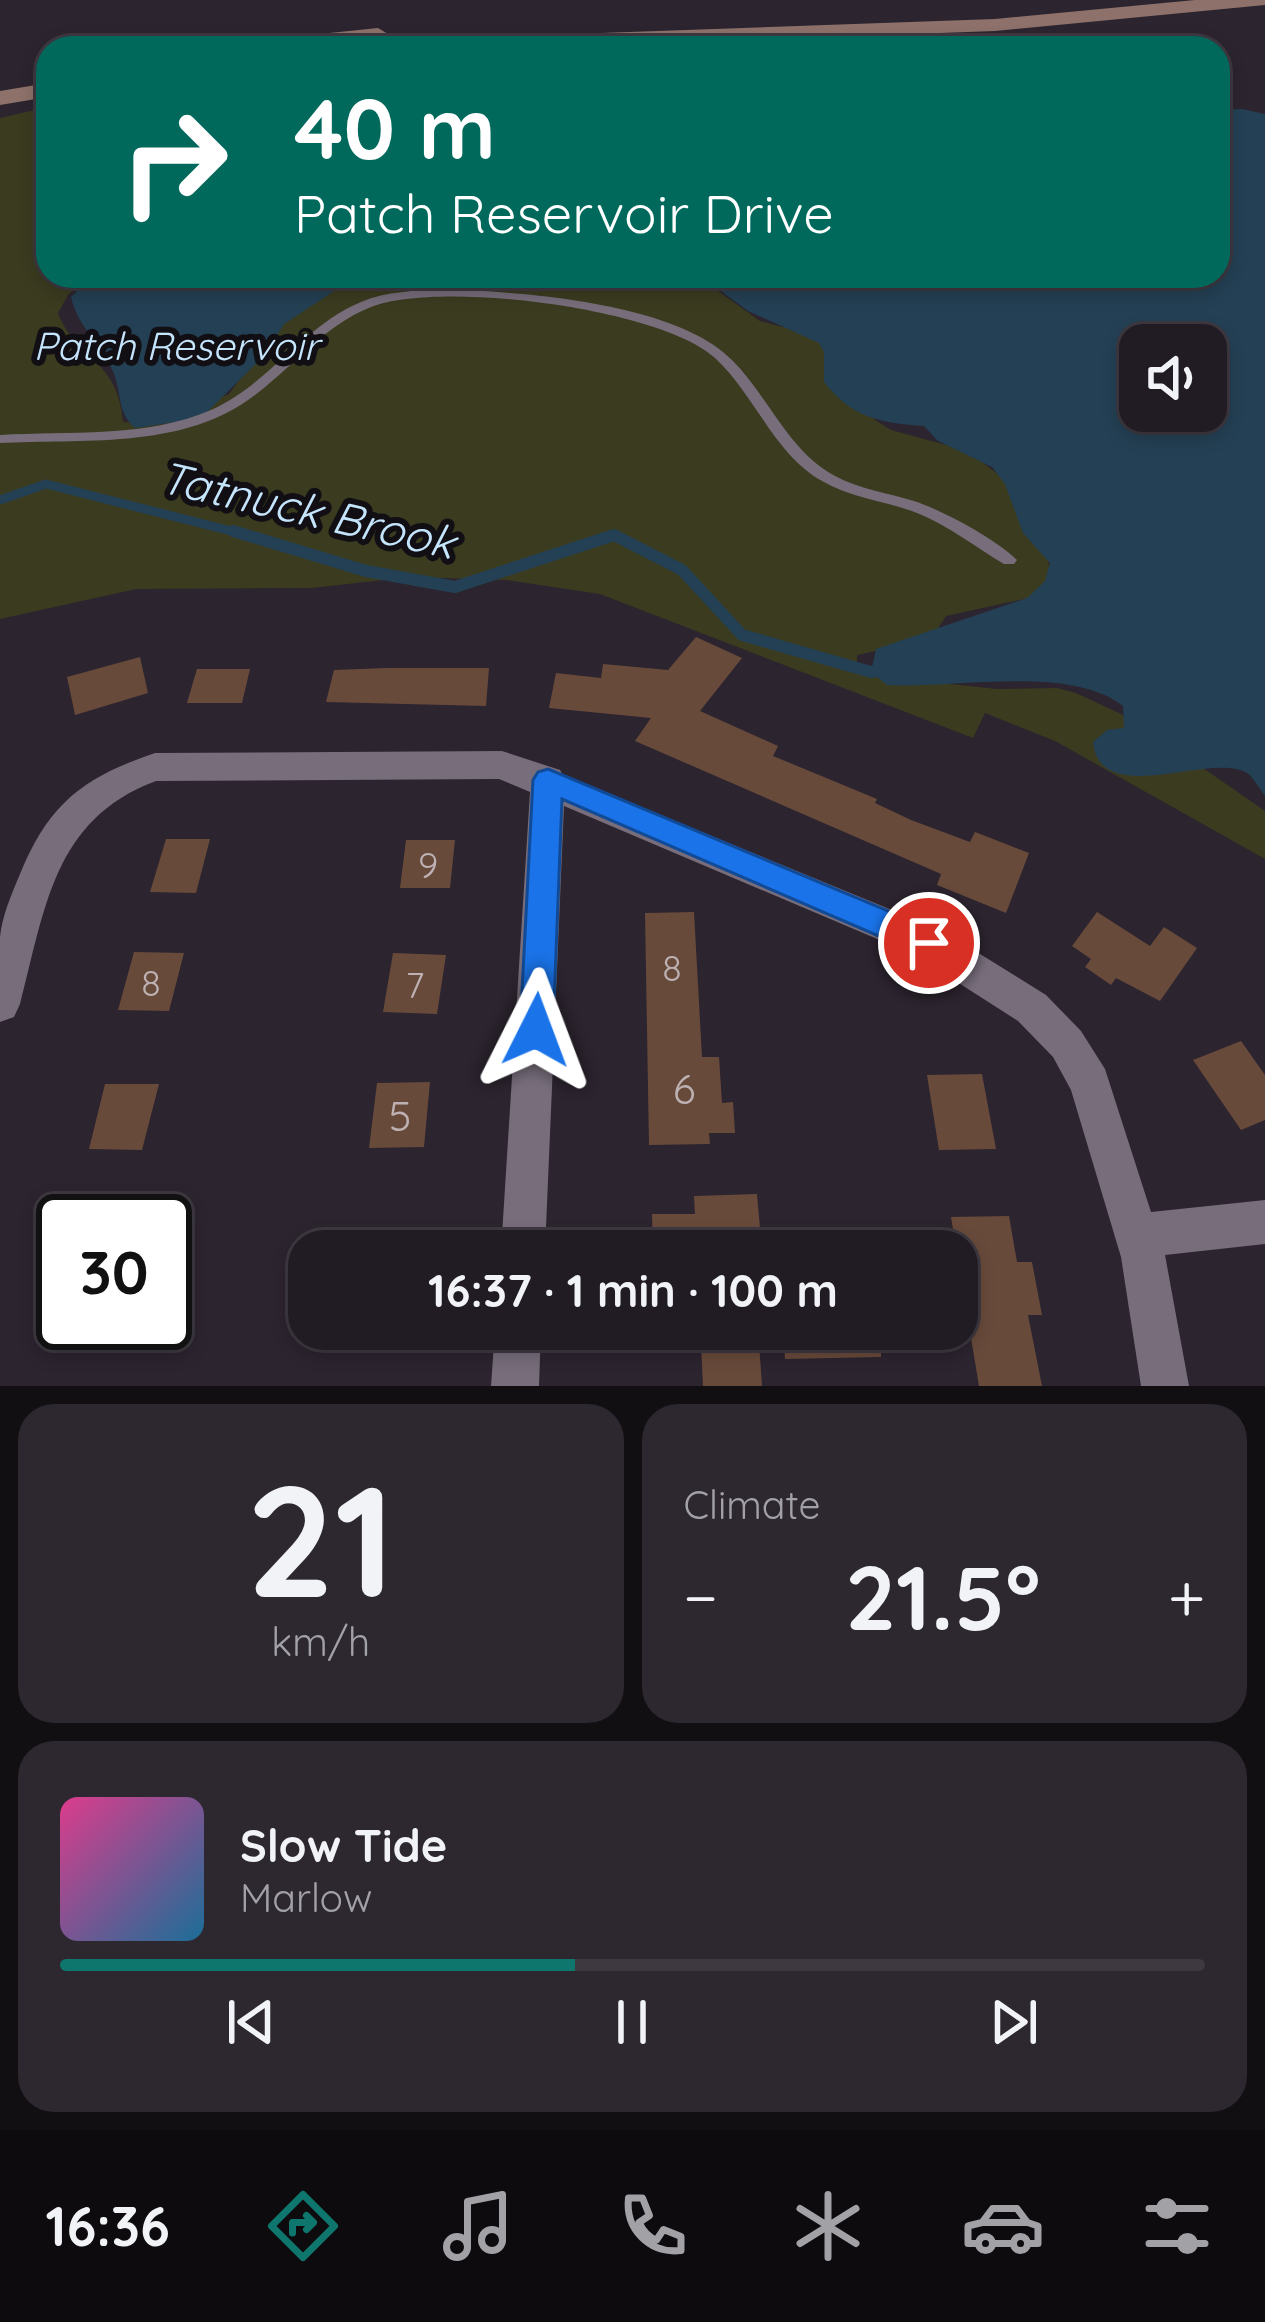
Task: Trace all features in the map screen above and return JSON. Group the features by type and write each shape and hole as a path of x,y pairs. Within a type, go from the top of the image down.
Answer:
{"main road":[{"path":"499,36 926,15 1119,0"},
{"path":"362,36 994,25 1259,0"},
{"path":"0,88 36,82"},
{"path":"0,98 36,92"}],"street":[{"path":"0,1004 57,831 95,790 122,775 155,766 502,764 929,943 1032,1008 1067,1044 1090,1083 1137,1236 1165,1386"},
{"path":"524,1230 548,780"},
{"path":"1137,1236 1265,1222"},
{"path":"515,1386 517,1350"}],"lane":[{"path":"0,439 169,427 206,417 239,401 323,326 373,301 416,294 584,307 654,320 712,349 758,395 800,458 827,478 931,514 1009,560"}],"green space":[{"path":"36,110 36,288 76,288 58,313 75,342 113,385 123,422 154,423 229,394 276,330 330,288 714,288 760,321 817,336 875,420 891,430 968,451 1009,483 1047,553 1051,578 1038,596 946,616 931,639 857,655 857,674 1076,693 1134,720 1265,811 1265,859 1055,741 985,713 973,738 600,594 507,580 410,577 312,588 136,589 0,619 0,118"}],"water":[{"path":"1230,110 1265,114 1265,796 1247,773 1231,768 1136,776 1115,772 1100,762 1093,742 1107,730 1124,728 1123,706 1100,693 1043,682 887,685 871,672 876,649 1027,598 1045,581 1050,563 1023,533 1005,484 992,467 938,441 924,426 881,420 845,404 824,382 824,352 819,343 748,311 717,288 1230,288"},
{"name":"Patch Reservoir","path":"80,288 339,288 284,324 265,355 207,412 184,421 135,428 123,409 109,364 71,297"}],"building":[{"path":"696,637 742,658 700,711 778,746 773,756 877,799 875,803 911,820 970,842 975,832 1029,853 1006,913 937,885 941,874 635,741 651,718 549,708 556,673 601,678 603,664 668,670"},
{"path":"140,657 148,693 75,715 67,677"},
{"path":"489,668 486,706 326,702 334,670"},
{"path":"197,669 250,669 242,703 187,703"},
{"path":"166,839 210,839 196,893 150,892"},
{"path":"406,840 455,840 450,888 400,888"},
{"path":"694,912 702,1057 719,1057 722,1103 733,1102 735,1133 709,1133 710,1144 649,1145 645,913"},
{"path":"1097,912 1150,946 1164,927 1197,948 1160,1001 1116,978 1111,985 1085,967 1091,959 1072,946"},
{"path":"134,952 184,953 169,1011 118,1010"},
{"path":"393,953 446,955 437,1014 383,1012"},
{"path":"1241,1041 1265,1075 1265,1120 1241,1130 1193,1060"},
{"path":"982,1074 996,1149 939,1150 927,1075"},
{"path":"430,1082 424,1147 369,1148 377,1083"},
{"path":"105,1084 159,1084 142,1150 89,1149"},
{"path":"757,1194 760,1230 652,1230 652,1214 695,1214 694,1196"},
{"path":"1009,1216 1017,1262 1032,1262 1042,1315 1028,1315 1042,1386 979,1386 973,1350 978,1350 978,1230 953,1230 951,1217"},
{"path":"701,1350 759,1350 762,1386 703,1386"},
{"path":"784,1350 881,1350 881,1357 785,1359"}],"waterway":[{"name":"Tatnuck Brook","path":"0,500 46,484 243,534"},
{"name":"Tatnuck Brook","path":"233,531 243,534"},
{"name":"Tatnuck Brook","path":"243,534 366,571 455,587 614,535 682,570 742,635 871,672 885,670"}],"route":[{"path":"536,1030 548,780 929,943"}]}
